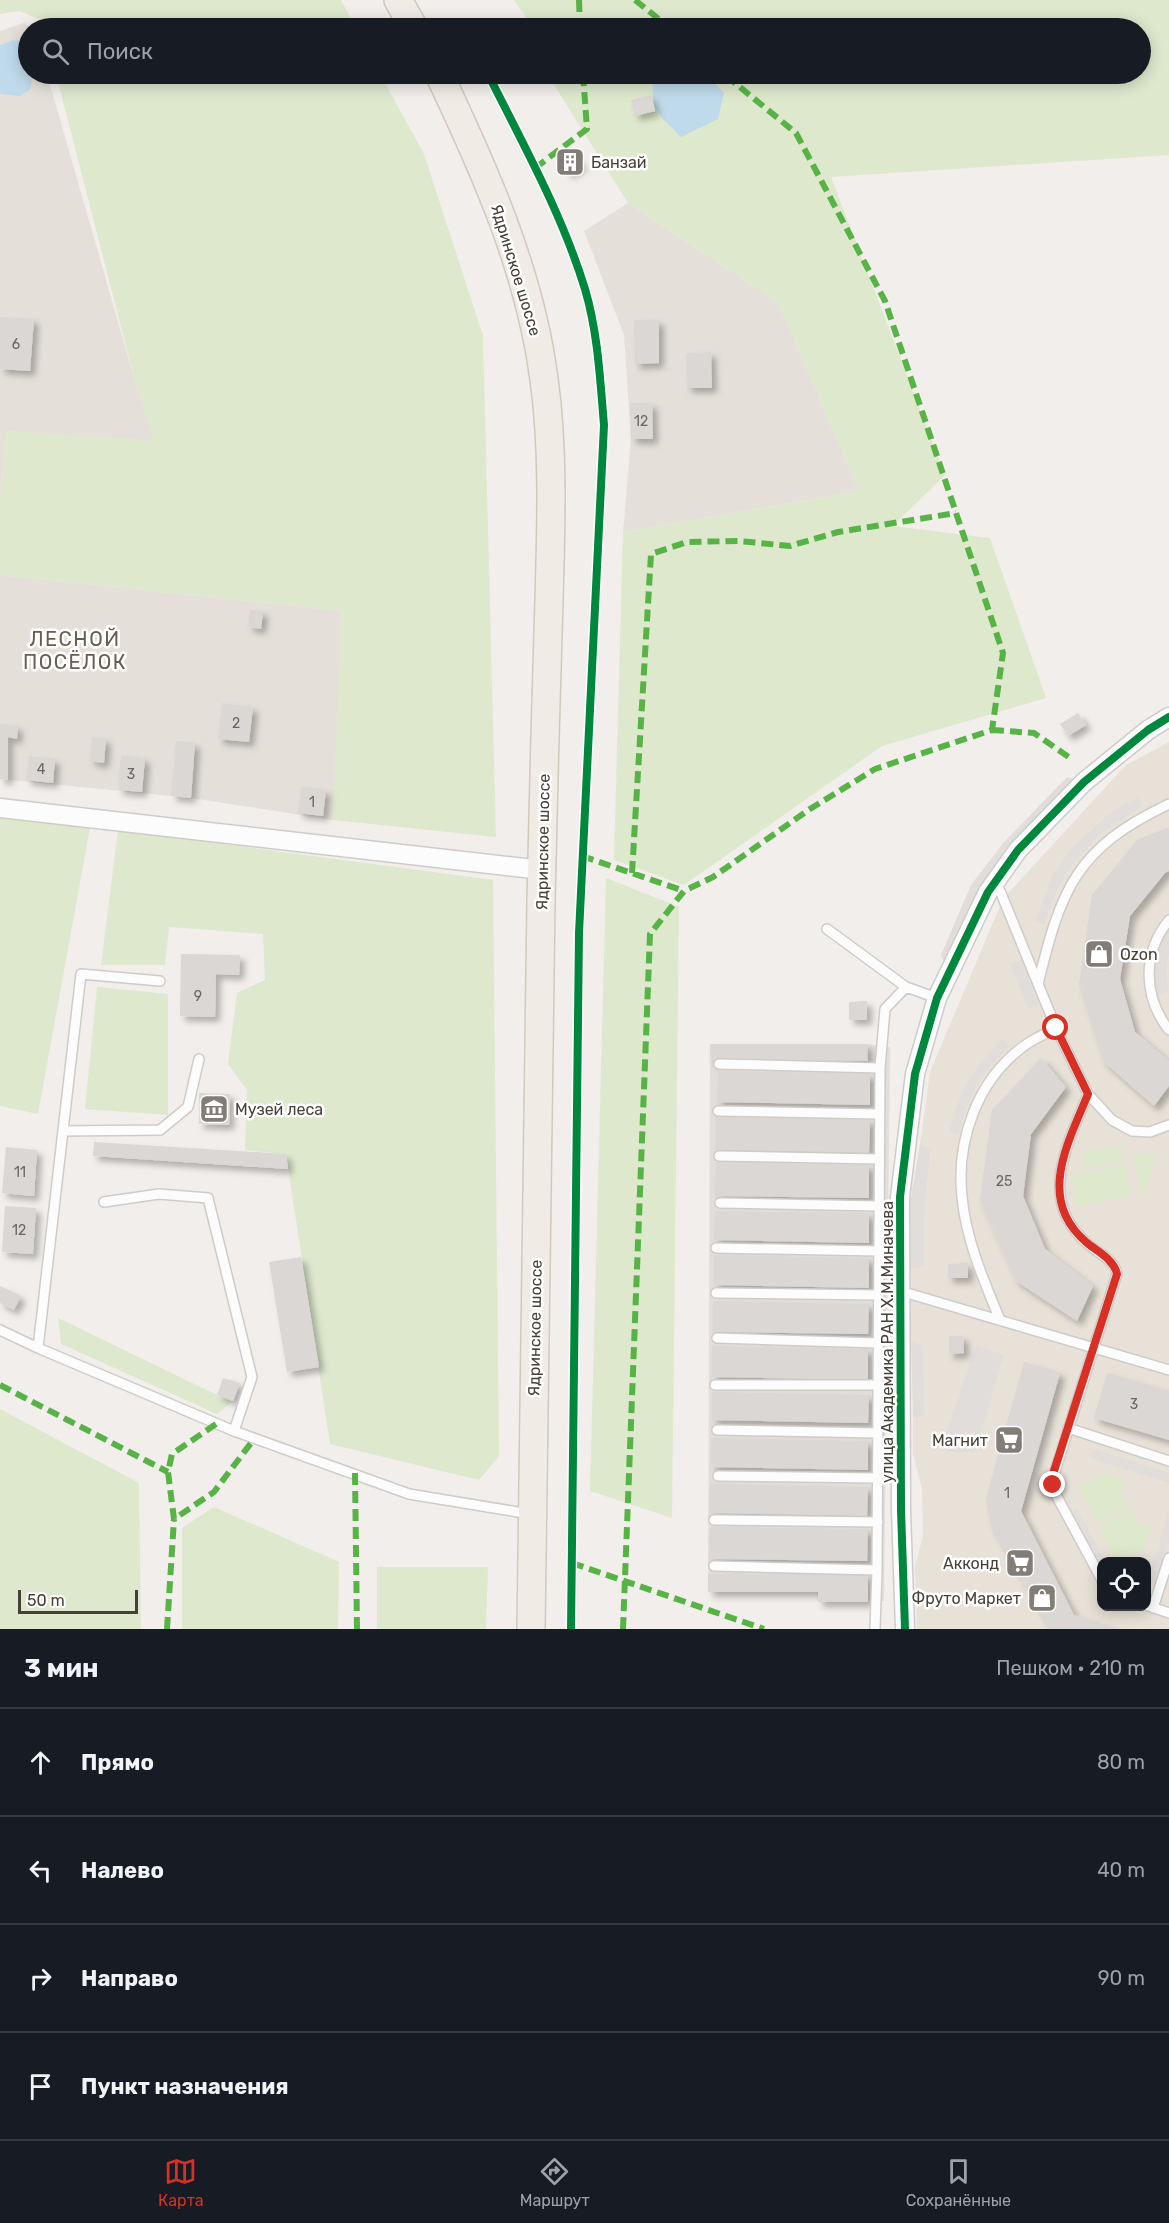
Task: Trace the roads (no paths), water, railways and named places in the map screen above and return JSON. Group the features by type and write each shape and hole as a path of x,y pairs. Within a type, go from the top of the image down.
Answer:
{"main road":[{"path":"398,0 408,18"},
{"name":"Ядринское шоссе","path":"444,84 479,158 512,244 531,310 544,378 549,437 551,508 542,870 531,1629"}],"street":[{"name":"улица Академика РАН Х.М.Миначева","path":"905,1629 902,1542 900,1197 915,1074 938,998 988,892 1018,850 1084,782 1148,729 1168,720"},
{"path":"0,808 542,870"}],"lane":[{"path":"1038,984 1059,908 1081,868 1119,831 1169,804"},
{"path":"996,881 1056,1028 1088,1094 1112,1120 1132,1131 1150,1132 1169,1125"},
{"path":"1169,920 1155,941 1149,983 1154,1005 1169,1030"},
{"path":"827,929 906,987 938,998"},
{"path":"38,1348 81,974 160,981"},
{"path":"875,1629 878,1522 880,1068 885,1009 906,987"},
{"path":"1000,1320 981,1274 968,1229 962,1200 962,1156 972,1116 978,1101 993,1077 1010,1057 1025,1045 1056,1028"},
{"path":"63,1131 160,1130 188,1107 199,1059"},
{"path":"719,1064 880,1068"},
{"path":"1088,1094 1058,1179 1059,1199 1067,1220 1076,1234 1113,1263 1117,1270 1117,1278 1054,1471 1055,1493 1097,1572"},
{"path":"718,1111 879,1114"},
{"path":"719,1156 879,1160"},
{"path":"104,1202 159,1194 208,1198 252,1377 234,1431"},
{"path":"720,1203 879,1206"},
{"path":"716,1248 879,1251"},
{"path":"900,1291 1169,1370"},
{"path":"716,1293 878,1295"},
{"path":"0,1330 234,1431 409,1494 532,1514"},
{"path":"717,1338 878,1343"},
{"path":"715,1385 878,1386"},
{"path":"1068,1428 1169,1461"},
{"path":"717,1430 878,1433"},
{"path":"718,1476 878,1478"},
{"path":"714,1520 878,1522"},
{"path":"1151,1603 1169,1558"},
{"path":"714,1566 877,1570"},
{"path":"1151,1606 1169,1613"}],"water":[{"path":"18,41 18,84 32,84 30,90 20,96 0,94 0,45"},
{"path":"653,84 715,84 724,93 718,119 681,137 657,110 654,104"}],"place":[{"name":"Банзай","path":"570,162"},
{"name":"Ozon","path":"1099,954"},
{"name":"Музей леса","path":"214,1109"},
{"name":"Магнит","path":"1009,1440"},
{"name":"Акконд","path":"1020,1563"},
{"name":"Фруто Маркет","path":"1042,1598"}],"district":[{"name":"ЛЕСНОЙ ПОСЁЛОК","path":"75,650"}]}
